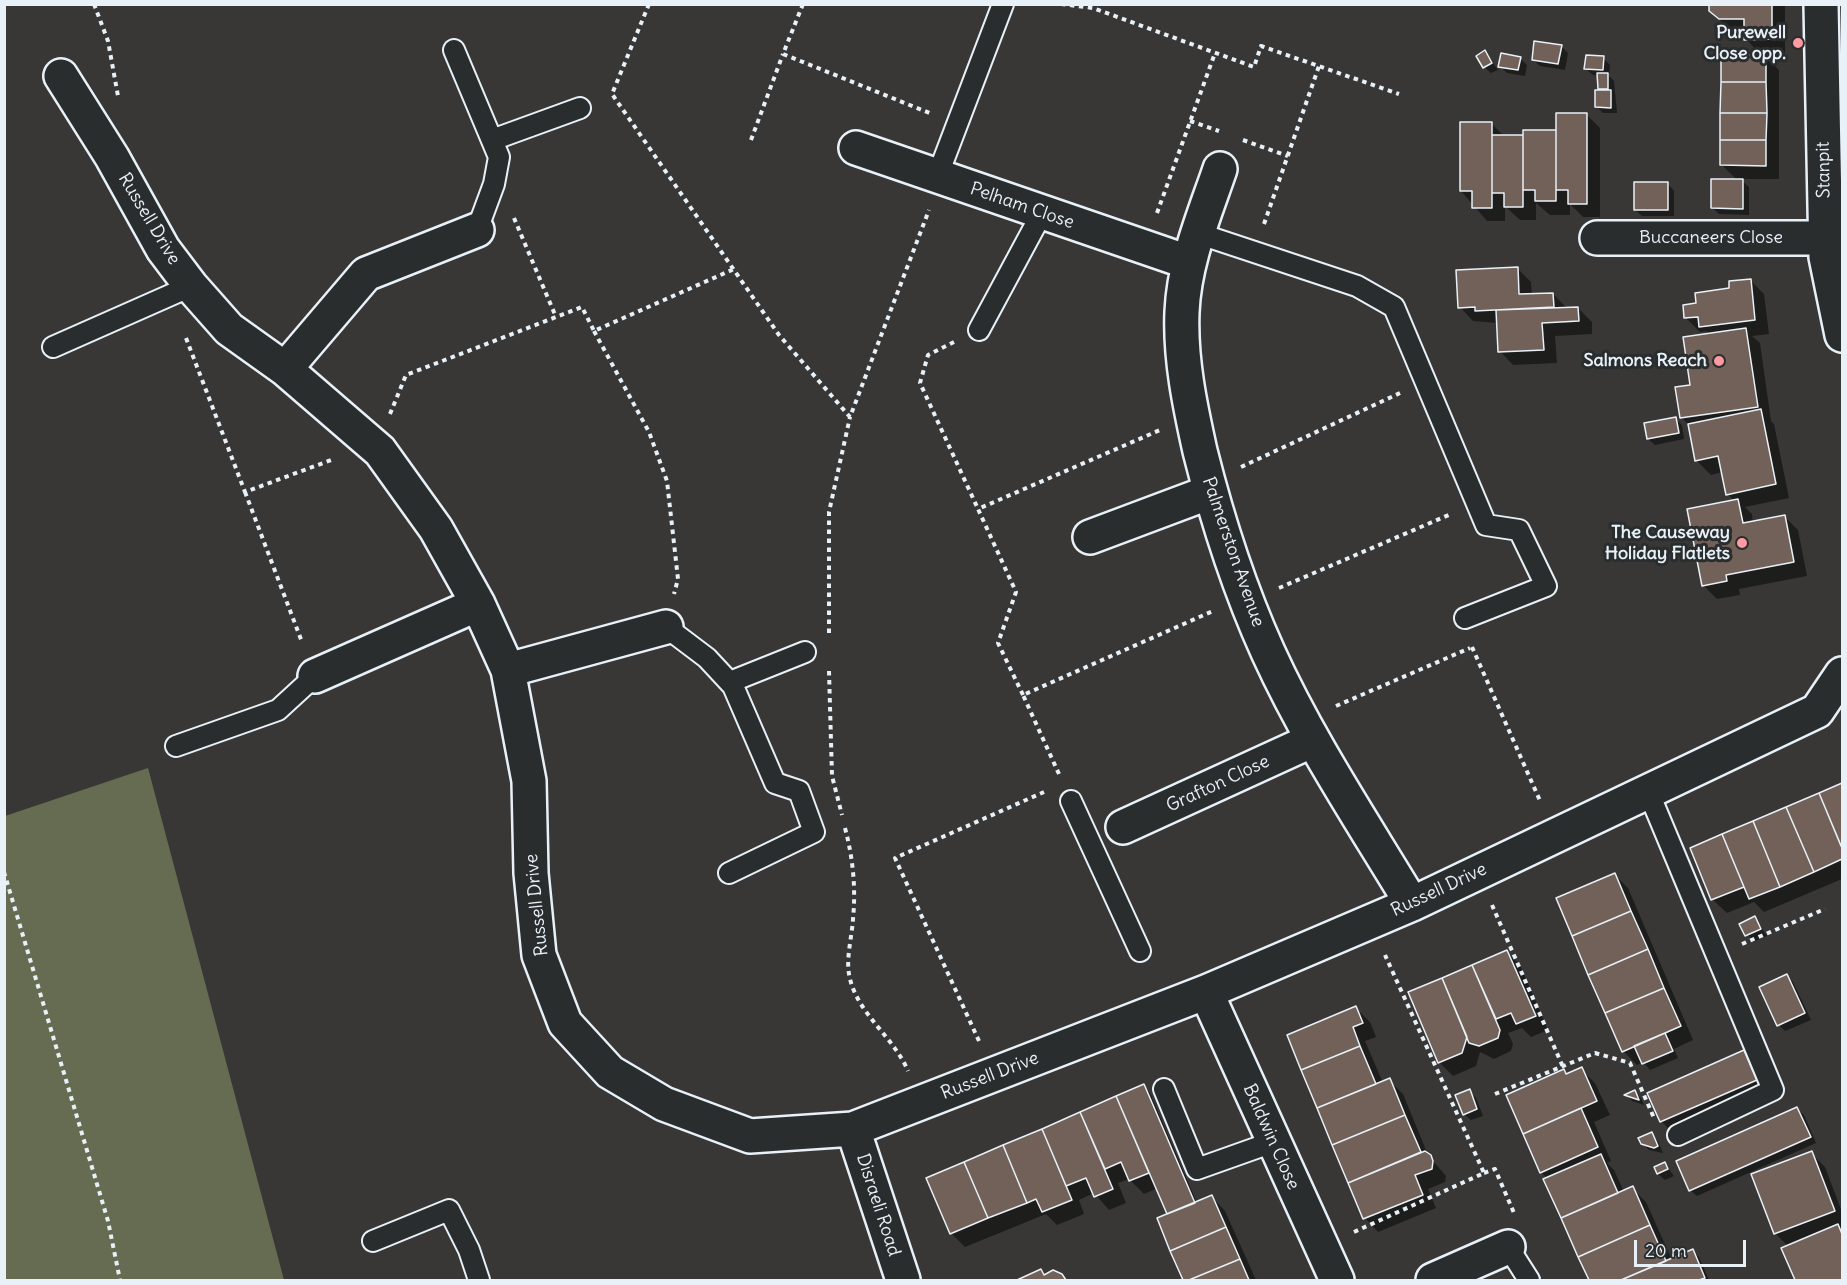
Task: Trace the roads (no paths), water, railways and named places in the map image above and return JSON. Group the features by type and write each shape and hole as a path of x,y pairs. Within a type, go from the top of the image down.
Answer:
{"street":[{"name":"Stanpit","path":"1821,4 1826,257 1842,335"},
{"name":"Russell Drive","path":"61,76 112,157 163,249 181,290 285,369 374,446 436,529 478,604 508,670 529,781 531,873 539,955 565,1023 610,1072 663,1104 750,1136 853,1129 1206,992 1412,904 1648,791 1830,716 1842,674"},
{"name":"Pelham Close","path":"856,148 1144,247 1193,248"},
{"name":"Palmerston Avenue","path":"1220,169 1193,248 1182,337 1192,416 1209,487 1246,599 1268,653 1308,730 1412,904"},
{"path":"285,369 366,274 477,230"},
{"name":"Buccaneers Close","path":"1597,238 1825,238"},
{"path":"1090,537 1209,487"},
{"path":"315,676 478,604"},
{"path":"508,670 666,627"},
{"name":"Grafton Close","path":"1123,827 1308,730"},
{"name":"Baldwin Close","path":"1206,992 1337,1281"},
{"name":"Disraeli Road","path":"853,1129 903,1281"},
{"path":"1432,1281 1508,1247"}],"lane":[{"path":"939,178 1003,4"},
{"path":"454,50 499,157 496,175 477,230"},
{"path":"492,140 580,108"},
{"path":"979,330 1042,213"},
{"path":"1193,248 1255,252 1357,286 1394,307 1486,525 1519,530 1546,586 1465,618"},
{"path":"53,347 181,290"},
{"path":"666,627 707,658 730,682 775,783 799,791 814,832 729,873"},
{"path":"730,682 805,652"},
{"path":"176,746 278,710 315,676"},
{"path":"1648,791 1773,1090 1678,1135"},
{"path":"1067,792 1140,951"},
{"path":"1090,840 1123,827"},
{"path":"1164,1089 1197,1169 1273,1142"},
{"path":"373,1240 449,1210 469,1250 479,1281"},
{"path":"1508,1247 1529,1281"}],"place":[{"name":"Purewell Close opp.","path":"1798,43"},
{"name":"Salmons Reach","path":"1719,361"},
{"name":"The Causeway Holiday Flatlets","path":"1742,543"}]}
